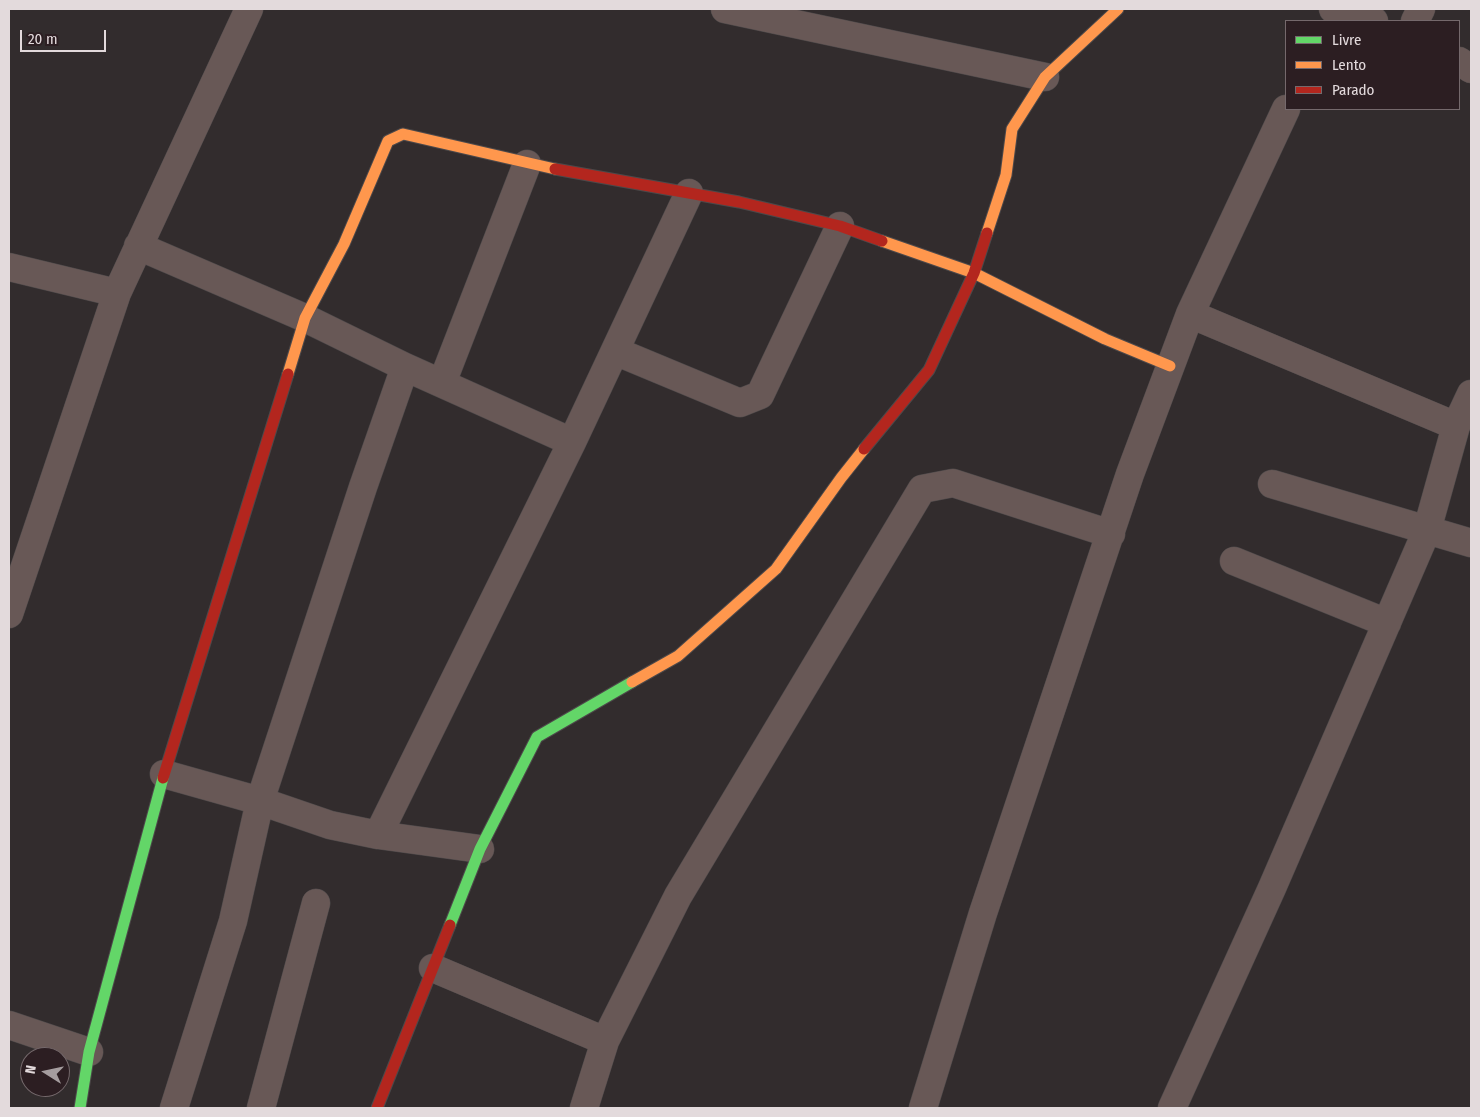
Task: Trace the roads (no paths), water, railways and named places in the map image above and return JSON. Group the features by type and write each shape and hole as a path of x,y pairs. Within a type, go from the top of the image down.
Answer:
{"street":[{"path":"9,614 117,293 249,9"},
{"path":"725,9 1045,77"},
{"path":"378,1108 480,850 537,737 678,656 776,569 841,478 929,370 974,273 1006,175 1012,129 1045,77 1118,9"},
{"path":"1332,9 1370,20"},
{"path":"1460,62 1471,69"},
{"path":"923,1108 986,904 1130,474 1190,314 1286,110"},
{"path":"80,1108 89,1052 164,774 305,318 344,244 388,141 403,134 528,164 739,202 840,226 974,273 1105,340 1170,366"},
{"path":"442,383 528,164"},
{"path":"378,835 572,442 689,194"},
{"path":"615,351 740,403 760,395 840,226"},
{"path":"138,246 305,318 405,367 572,442"},
{"path":"9,267 117,293"},
{"path":"1190,314 1456,426"},
{"path":"174,1108 233,920 260,801 363,486 405,367"},
{"path":"1172,1108 1272,888 1427,530 1456,426 1471,394"},
{"path":"584,1108 605,1040 678,896 922,489 953,483 1111,534"},
{"path":"1272,484 1471,543"},
{"path":"1234,561 1386,623"},
{"path":"164,774 260,801 330,825 378,835 480,850"},
{"path":"261,1108 316,903"},
{"path":"434,968 605,1040"},
{"path":"9,1025 89,1052"}]}
